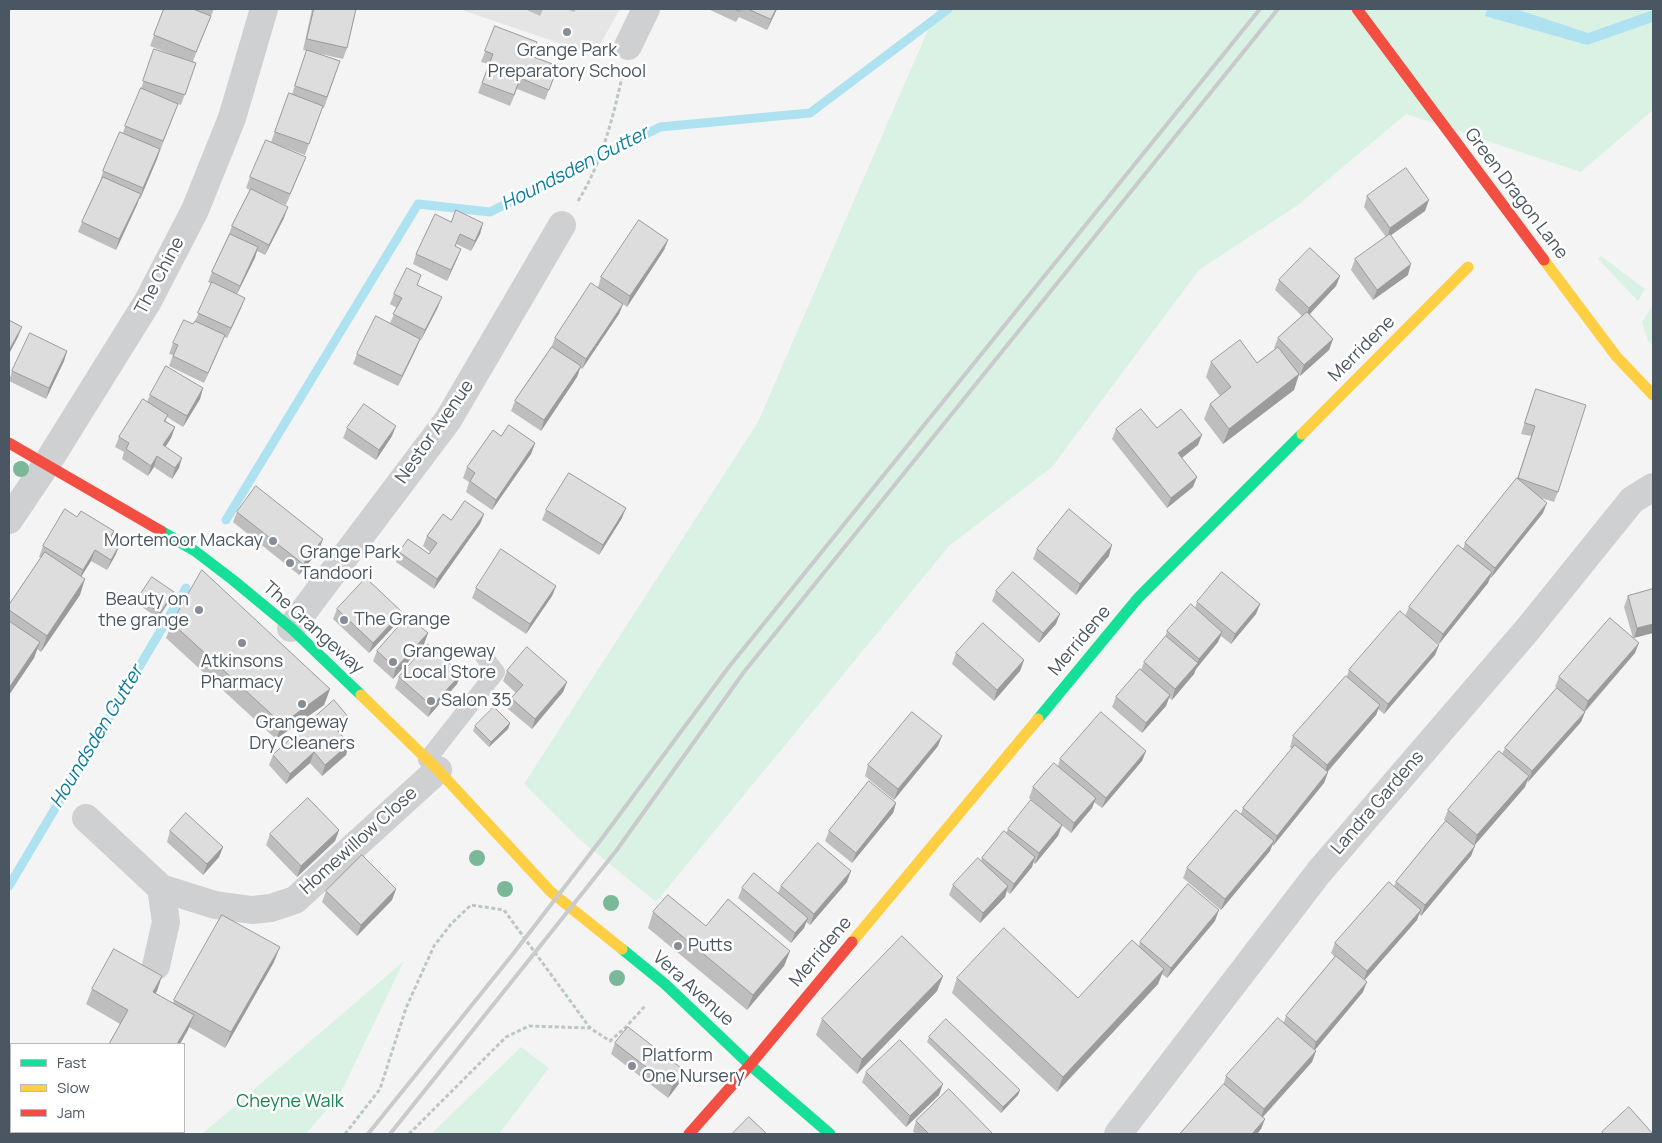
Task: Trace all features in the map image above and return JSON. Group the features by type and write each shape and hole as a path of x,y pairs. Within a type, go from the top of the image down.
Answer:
{"street":[{"name":"The Chine","path":"9,520 148,301 195,210 232,118 264,9"},
{"path":"628,46 646,9"},
{"name":"Green Dragon Lane","path":"1357,9 1616,356 1653,395"},
{"name":"Nestor Avenue","path":"291,628 448,420 562,225"},
{"name":"Merridene","path":"689,1134 750,1066 1138,598 1468,267"},
{"name":"The Grangeway","path":"9,443 195,552 233,580 291,628 432,765 551,892"},
{"name":"Landra Gardens","path":"1118,1134 1319,872 1528,629 1632,500 1653,487"},
{"name":"Homewillow Close","path":"86,818 161,888 215,905 252,910 271,908 294,900 432,765"},
{"path":"156,966 166,922 161,888"},
{"name":"Vera Avenue","path":"551,892 665,984 750,1066 830,1134"}],"lane":[{"path":"432,765 496,672 485,658"}],"path":[{"path":"590,182 614,115 628,46"},
{"path":"345,1134 380,1089 406,1008 434,946 450,924 471,905 504,910 590,1028 610,1041 626,1027 665,984"},
{"path":"410,1134 506,1037 529,1026 590,1028"}],"shaded area":[{"name":"Grange Park Preparatory School","path":"459,9 620,9 594,55"}],"green space":[{"path":"937,9 1653,9 1653,110 1581,172 1406,114 1298,205 1199,270 1052,467 949,546 656,902 578,838 524,784 758,422"},
{"path":"1601,256 1645,289 1638,301 1598,259"},
{"path":"1653,305 1653,346 1648,341 1642,322"},
{"name":"Cheyne Walk","path":"404,961 340,1094 306,1134 202,1134"},
{"path":"521,1047 549,1068 499,1134 431,1134"}],"water":[{"path":"1487,9 1516,9 1588,33 1653,10 1653,22 1587,45 1485,16"}],"building":[{"path":"164,9 193,9 211,16 196,52 154,35"},
{"path":"314,9 356,9 347,48 307,39"},
{"path":"748,9 776,9 771,19"},
{"path":"495,26 537,42 531,56 558,66 549,90 520,78 514,95 482,83 493,54 485,51"},
{"path":"154,49 196,63 185,95 143,81"},
{"path":"307,50 340,61 327,97 295,86"},
{"path":"141,88 178,104 163,141 125,126"},
{"path":"289,93 323,106 309,144 275,132"},
{"path":"120,132 160,149 143,188 103,171"},
{"path":"266,140 306,157 290,194 250,177"},
{"path":"1406,168 1429,200 1390,228 1367,196"},
{"path":"103,177 141,194 119,239 82,222"},
{"path":"251,189 288,207 269,245 232,226"},
{"path":"456,210 483,223 475,241 460,234 455,246 461,249 451,270 416,254 435,214 451,222"},
{"path":"639,220 668,240 630,296 601,277"},
{"path":"230,234 258,247 240,286 212,272"},
{"path":"1390,234 1411,264 1377,290 1355,259"},
{"path":"1310,248 1340,276 1309,308 1279,280"},
{"path":"407,268 421,275 417,285 442,297 425,330 393,314 402,298 394,294"},
{"path":"212,282 245,298 231,328 198,313"},
{"path":"591,283 623,304 586,359 555,338"},
{"path":"1307,312 1333,339 1304,365 1278,338"},
{"path":"376,316 420,339 402,376 357,354"},
{"path":"9,320 22,327 9,350"},
{"path":"184,320 193,324 195,321 225,335 208,373 173,356 178,345 173,343"},
{"path":"30,333 67,351 49,388 12,371"},
{"path":"1240,340 1257,363 1278,347 1299,374 1229,429 1210,404 1231,387 1211,362"},
{"path":"552,347 581,366 544,420 515,401"},
{"path":"166,366 203,388 187,416 150,395"},
{"path":"1536,389 1586,405 1558,492 1518,478 1535,426 1525,423"},
{"path":"143,399 168,415 164,421 175,427 163,445 182,458 175,468 157,456 151,466 126,449 129,443 119,437"},
{"path":"364,404 396,426 379,450 347,428"},
{"path":"1141,409 1157,428 1181,409 1202,435 1178,453 1197,477 1171,498 1116,429"},
{"path":"509,425 535,443 496,500 470,481 475,473 467,467 493,430 501,436"},
{"path":"569,473 626,508 603,545 546,510"},
{"path":"1517,478 1547,503 1495,568 1465,543"},
{"path":"256,486 323,539 303,564 237,512"},
{"path":"465,501 484,514 437,579 399,552 408,539 429,554 437,543 427,536 443,514 451,520"},
{"path":"65,509 77,517 81,511 114,531 110,538 120,544 111,560 95,550 83,570 43,546"},
{"path":"1069,509 1112,545 1080,584 1037,549"},
{"path":"1458,545 1492,572 1443,634 1409,607"},
{"path":"501,549 556,586 530,624 476,588"},
{"path":"45,552 85,579 47,636 9,610 9,605"},
{"path":"202,570 330,689 282,724 172,623"},
{"path":"1013,572 1060,614 1043,633 996,591"},
{"path":"1222,572 1260,604 1235,634 1197,602"},
{"path":"152,577 174,592 160,613 138,598"},
{"path":"366,578 402,612 373,643 337,609"},
{"path":"1653,589 1653,624 1637,628 1628,596"},
{"path":"1191,604 1222,632 1199,659 1167,631"},
{"path":"1400,611 1439,645 1388,704 1349,670"},
{"path":"408,616 428,633 396,668 377,651"},
{"path":"1610,618 1639,643 1588,701 1559,677"},
{"path":"9,621 40,642 9,688"},
{"path":"983,623 1024,660 997,690 956,653"},
{"path":"1166,636 1198,663 1175,689 1144,662"},
{"path":"428,644 461,674 432,706 399,677"},
{"path":"527,647 567,682 535,719 511,698 523,685 507,671"},
{"path":"1140,669 1170,695 1146,723 1116,697"},
{"path":"1346,676 1380,705 1327,765 1293,736"},
{"path":"1557,688 1585,712 1532,771 1505,748"},
{"path":"334,700 350,719 337,730 349,744 325,765 314,752 290,774 273,755"},
{"path":"494,707 510,723 491,742 475,726"},
{"path":"912,712 942,736 898,789 868,765"},
{"path":"1101,712 1146,751 1106,798 1060,759"},
{"path":"1295,745 1328,772 1277,836 1243,808"},
{"path":"1499,751 1529,776 1477,835 1448,810"},
{"path":"1054,763 1096,798 1074,823 1033,787"},
{"path":"869,781 896,803 856,853 829,831"},
{"path":"308,798 339,830 301,866 270,834"},
{"path":"1031,800 1062,825 1039,853 1008,829"},
{"path":"1236,810 1274,841 1225,899 1187,868"},
{"path":"186,813 223,847 207,864 170,831"},
{"path":"1446,821 1475,846 1425,905 1396,882"},
{"path":"1004,831 1035,857 1014,884 982,858"},
{"path":"818,843 851,871 814,914 781,886"},
{"path":"362,855 396,889 361,925 326,891"},
{"path":"978,858 1008,886 983,913 953,885"},
{"path":"754,873 808,918 795,933 742,888"},
{"path":"1389,882 1421,910 1367,971 1335,943"},
{"path":"1188,884 1219,910 1171,968 1140,942"},
{"path":"668,895 706,926 728,899 790,951 753,995 653,912"},
{"path":"222,915 280,947 231,1032 174,1000"},
{"path":"1004,928 1078,998 1132,940 1164,969 1063,1077 957,978"},
{"path":"902,936 943,976 862,1059 822,1019"},
{"path":"114,949 162,976 153,992 194,1015 178,1043 110,1043 128,1010 92,989"},
{"path":"1336,956 1367,982 1316,1042 1286,1016"},
{"path":"1278,1018 1316,1051 1264,1109 1226,1076"},
{"path":"946,1019 1020,1090 1003,1107 929,1037"},
{"path":"628,1027 685,1071 672,1087 615,1043"},
{"path":"900,1040 943,1084 910,1116 866,1072"},
{"path":"1224,1084 1265,1119 1252,1134 1180,1134"},
{"path":"949,1089 993,1134 929,1134 916,1121"},
{"path":"1629,1107 1653,1134 1604,1134 1602,1132"},
{"path":"749,1117 767,1134 732,1134"},
{"path":"14,1133 82,1133 81,1134"}],"waterway":[{"name":"Houndsden Gutter","path":"226,520 418,204 490,212 660,127 810,113 948,9"},
{"name":"Houndsden Gutter","path":"9,886 186,588"}],"railway":[{"path":"368,1134 513,954 603,837 728,668 1260,9"},
{"path":"390,1134 616,851 744,672 1278,9"}],"traffic: fast":[{"path":"1038,719 1138,598 1302,434"},
{"path":"161,531 195,551 233,580 291,628 361,695"},
{"path":"622,949 665,984 750,1065 830,1134"}],"traffic: slow":[{"path":"1544,260 1616,356 1653,395"},
{"path":"1302,434 1468,267"},
{"path":"361,695 438,770 551,892 622,949"},
{"path":"852,942 1038,719"}],"traffic: jam":[{"path":"1357,9 1544,260"},
{"path":"9,443 161,531"},
{"path":"689,1134 750,1065 852,942"}],"place":[{"name":"Grange Park Preparatory School","path":"567,32"},
{"name":"Mortemoor Mackay","path":"273,541"},
{"name":"Grange Park Tandoori","path":"290,563"},
{"name":"Beauty on the grange","path":"199,610"},
{"name":"The Grange","path":"344,620"},
{"name":"Atkinsons Pharmacy","path":"242,643"},
{"name":"Grangeway Local Store","path":"393,662"},
{"name":"Salon 35","path":"431,701"},
{"name":"Grangeway Dry Cleaners","path":"302,704"},
{"name":"Putts","path":"678,946"},
{"name":"Platform One Nursery","path":"632,1066"}]}
